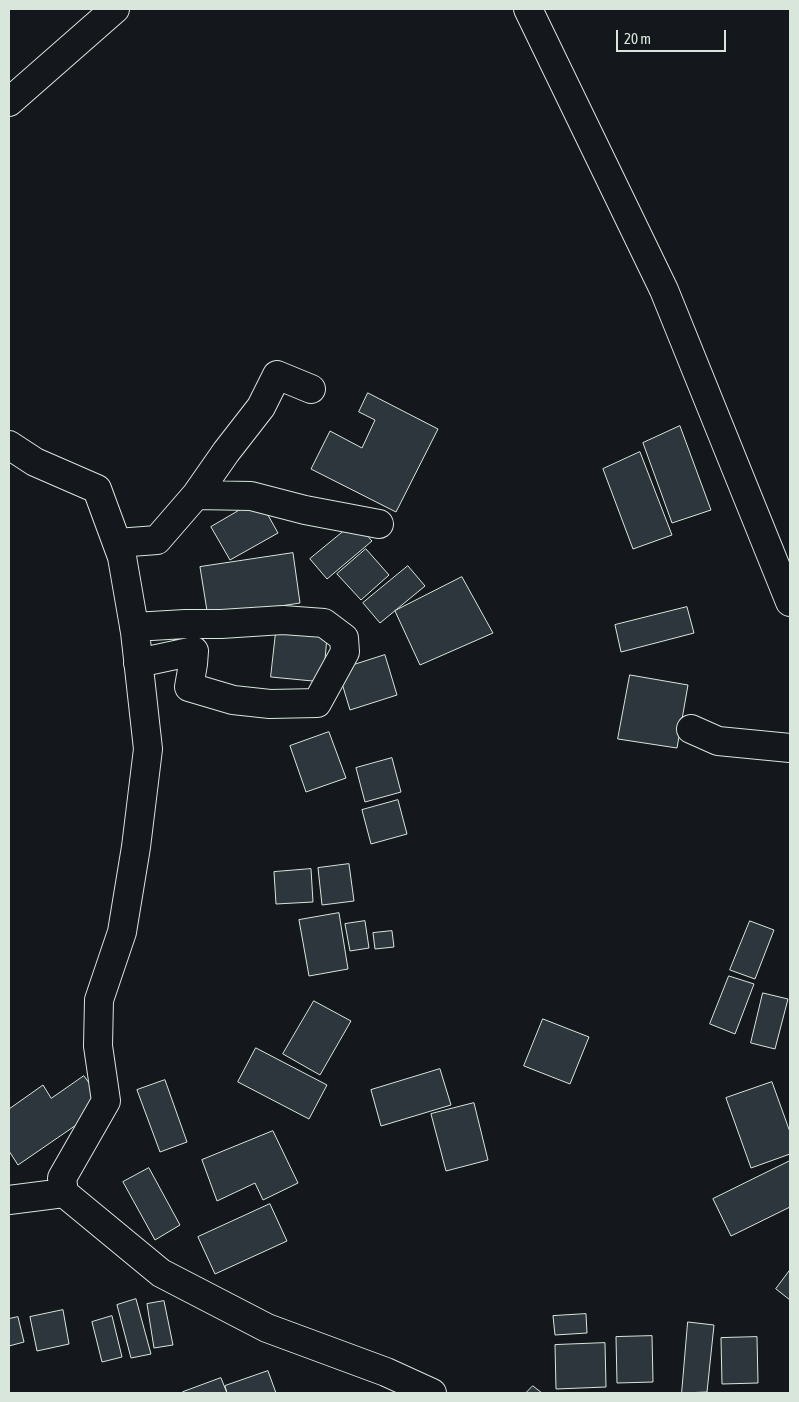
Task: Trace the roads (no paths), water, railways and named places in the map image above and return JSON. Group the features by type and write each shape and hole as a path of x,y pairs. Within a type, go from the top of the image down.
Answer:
{"street":[{"path":"9,102 115,9"},
{"path":"528,9 664,290 790,602"},
{"path":"117,543 157,540 196,495 261,406 277,375 311,389"},
{"path":"9,444 35,462 97,489 122,557 134,627 148,749 136,847 122,932 99,1000 98,1046 106,1101 62,1178 64,1193 161,1273 267,1328 386,1372 432,1393"},
{"path":"196,495 251,496 305,510 379,524"},
{"path":"134,627 283,620 324,622 344,638 345,652 317,703 270,704 233,700 189,688 194,651 138,663"},
{"path":"691,729 718,741 790,748"},
{"path":"9,1200 64,1193"}]}
